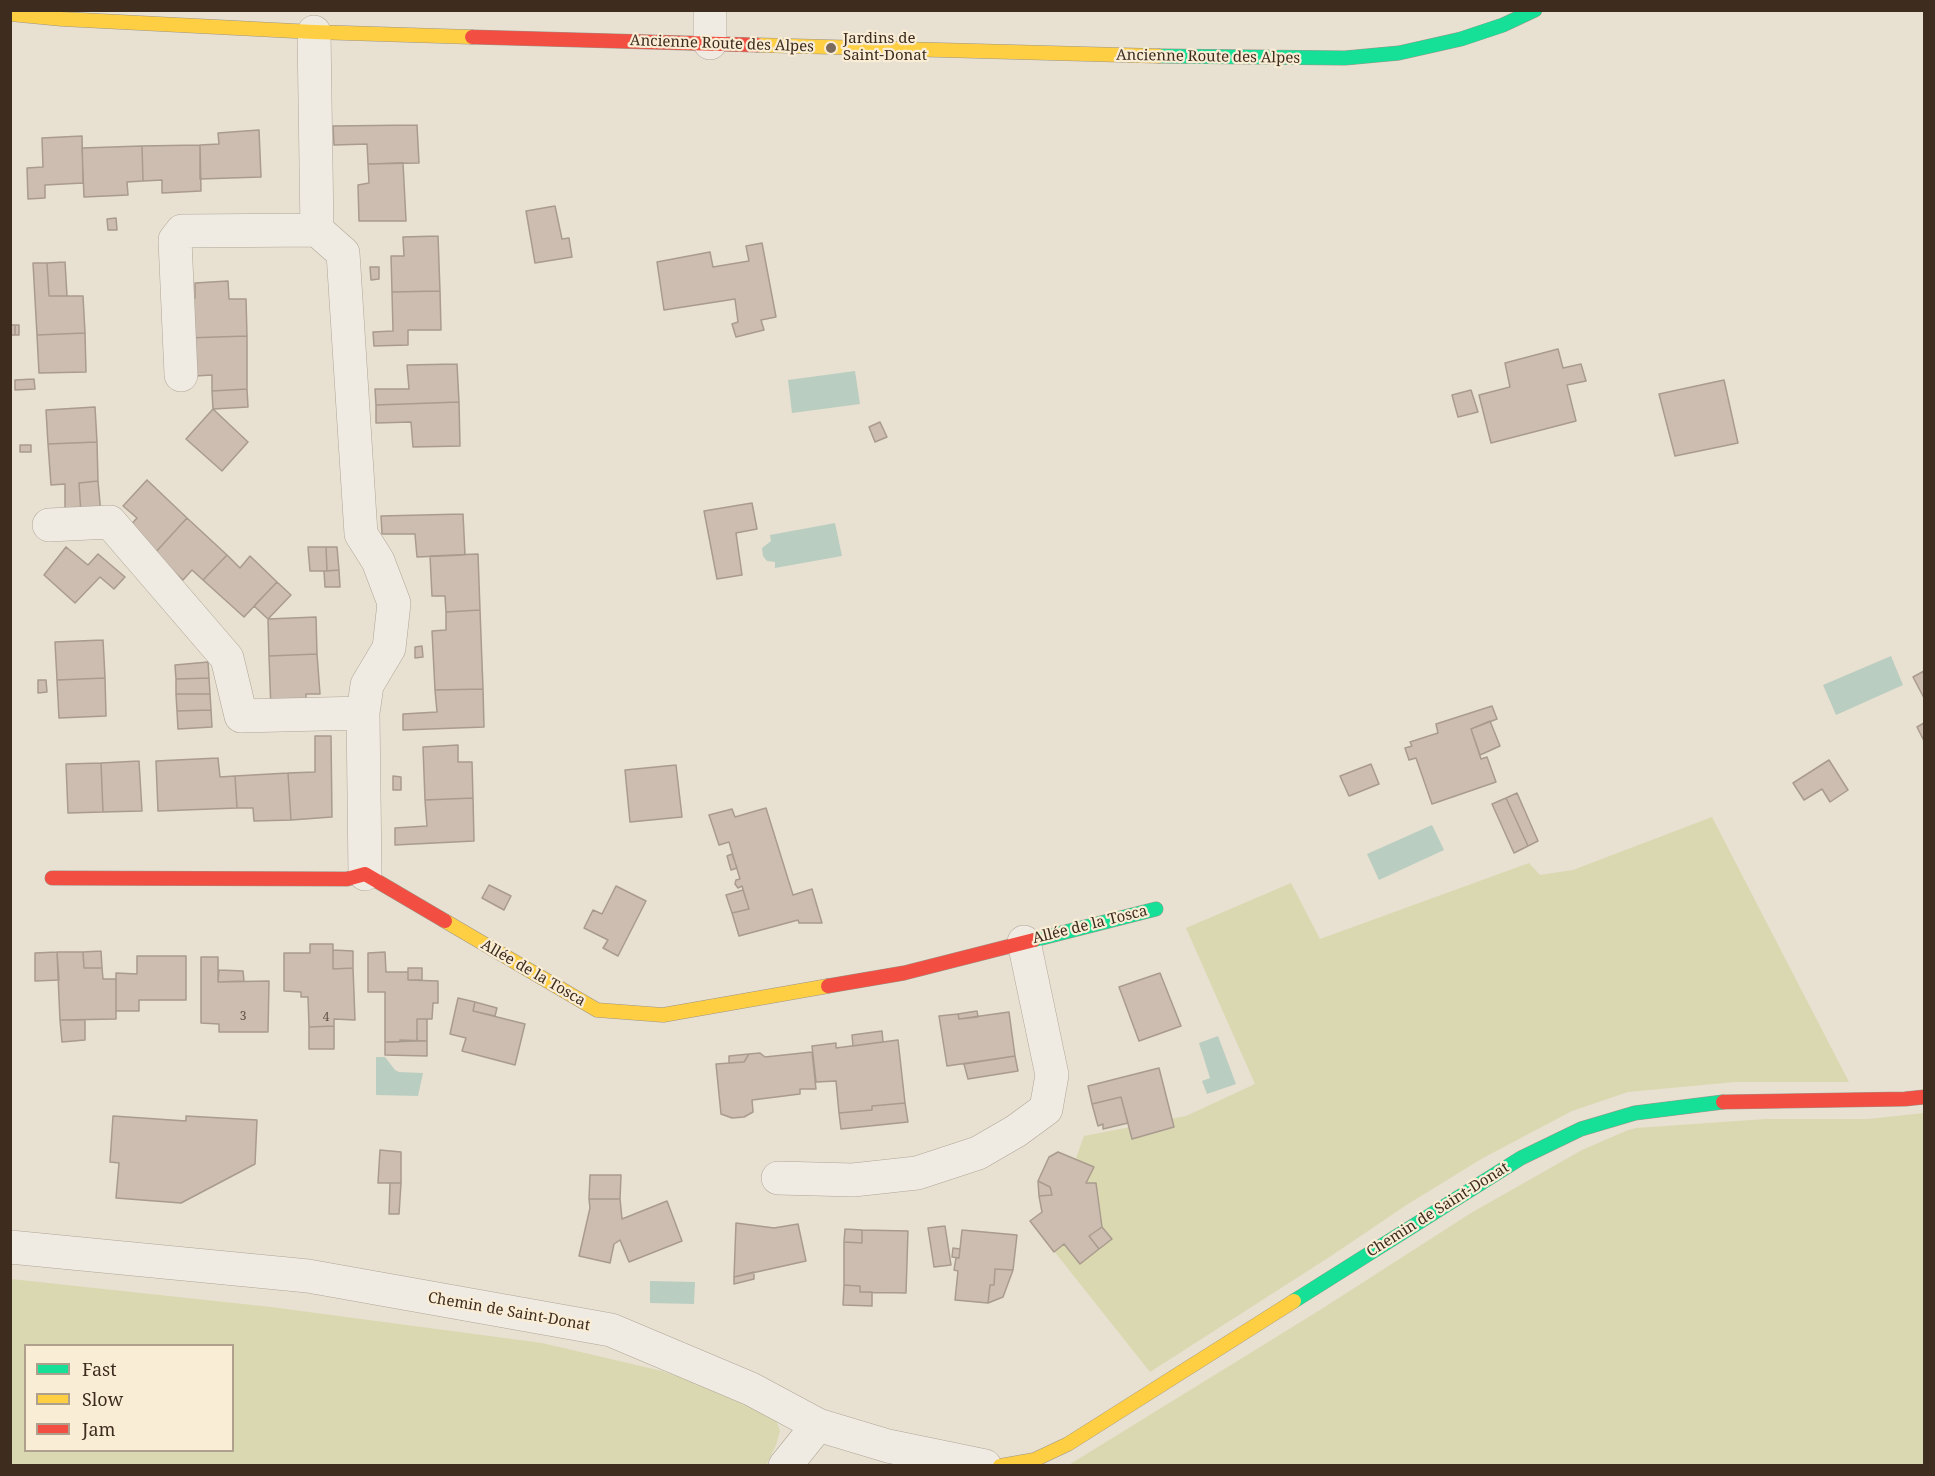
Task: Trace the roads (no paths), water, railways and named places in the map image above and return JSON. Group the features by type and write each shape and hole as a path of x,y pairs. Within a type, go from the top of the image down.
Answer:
{"street":[{"path":"710,10 710,43"},
{"name":"Ancienne Route des Alpes","path":"10,14 62,19 314,32 1190,57 1345,58 1399,53 1461,39 1503,25 1535,10"},
{"path":"314,32 317,230"},
{"path":"52,878 347,879 365,874 363,713 367,685 389,648 394,603 378,561 361,534 343,253 317,230 182,231 175,240 182,375"},
{"path":"49,525 110,522 226,658 242,716 363,713"},
{"name":"Allée de la Tosca","path":"365,874 597,1010 663,1015 904,973 1156,909"},
{"name":"Allée de la Tosca","path":"778,1178 853,1180 917,1173 978,1152 1016,1131 1046,1110 1052,1075 1024,942"},
{"name":"Chemin de Saint-Donat","path":"1000,1466 1034,1460 1068,1444 1462,1194 1521,1158 1581,1129 1635,1113 1718,1102 1924,1097"},
{"name":"Chemin de Saint-Donat","path":"10,1247 308,1276 611,1330 751,1389 818,1425 888,1446 985,1466"},
{"path":"785,1466 818,1425"}],"place":[{"name":"Jardins de Saint-Donat","path":"831,48"}]}
